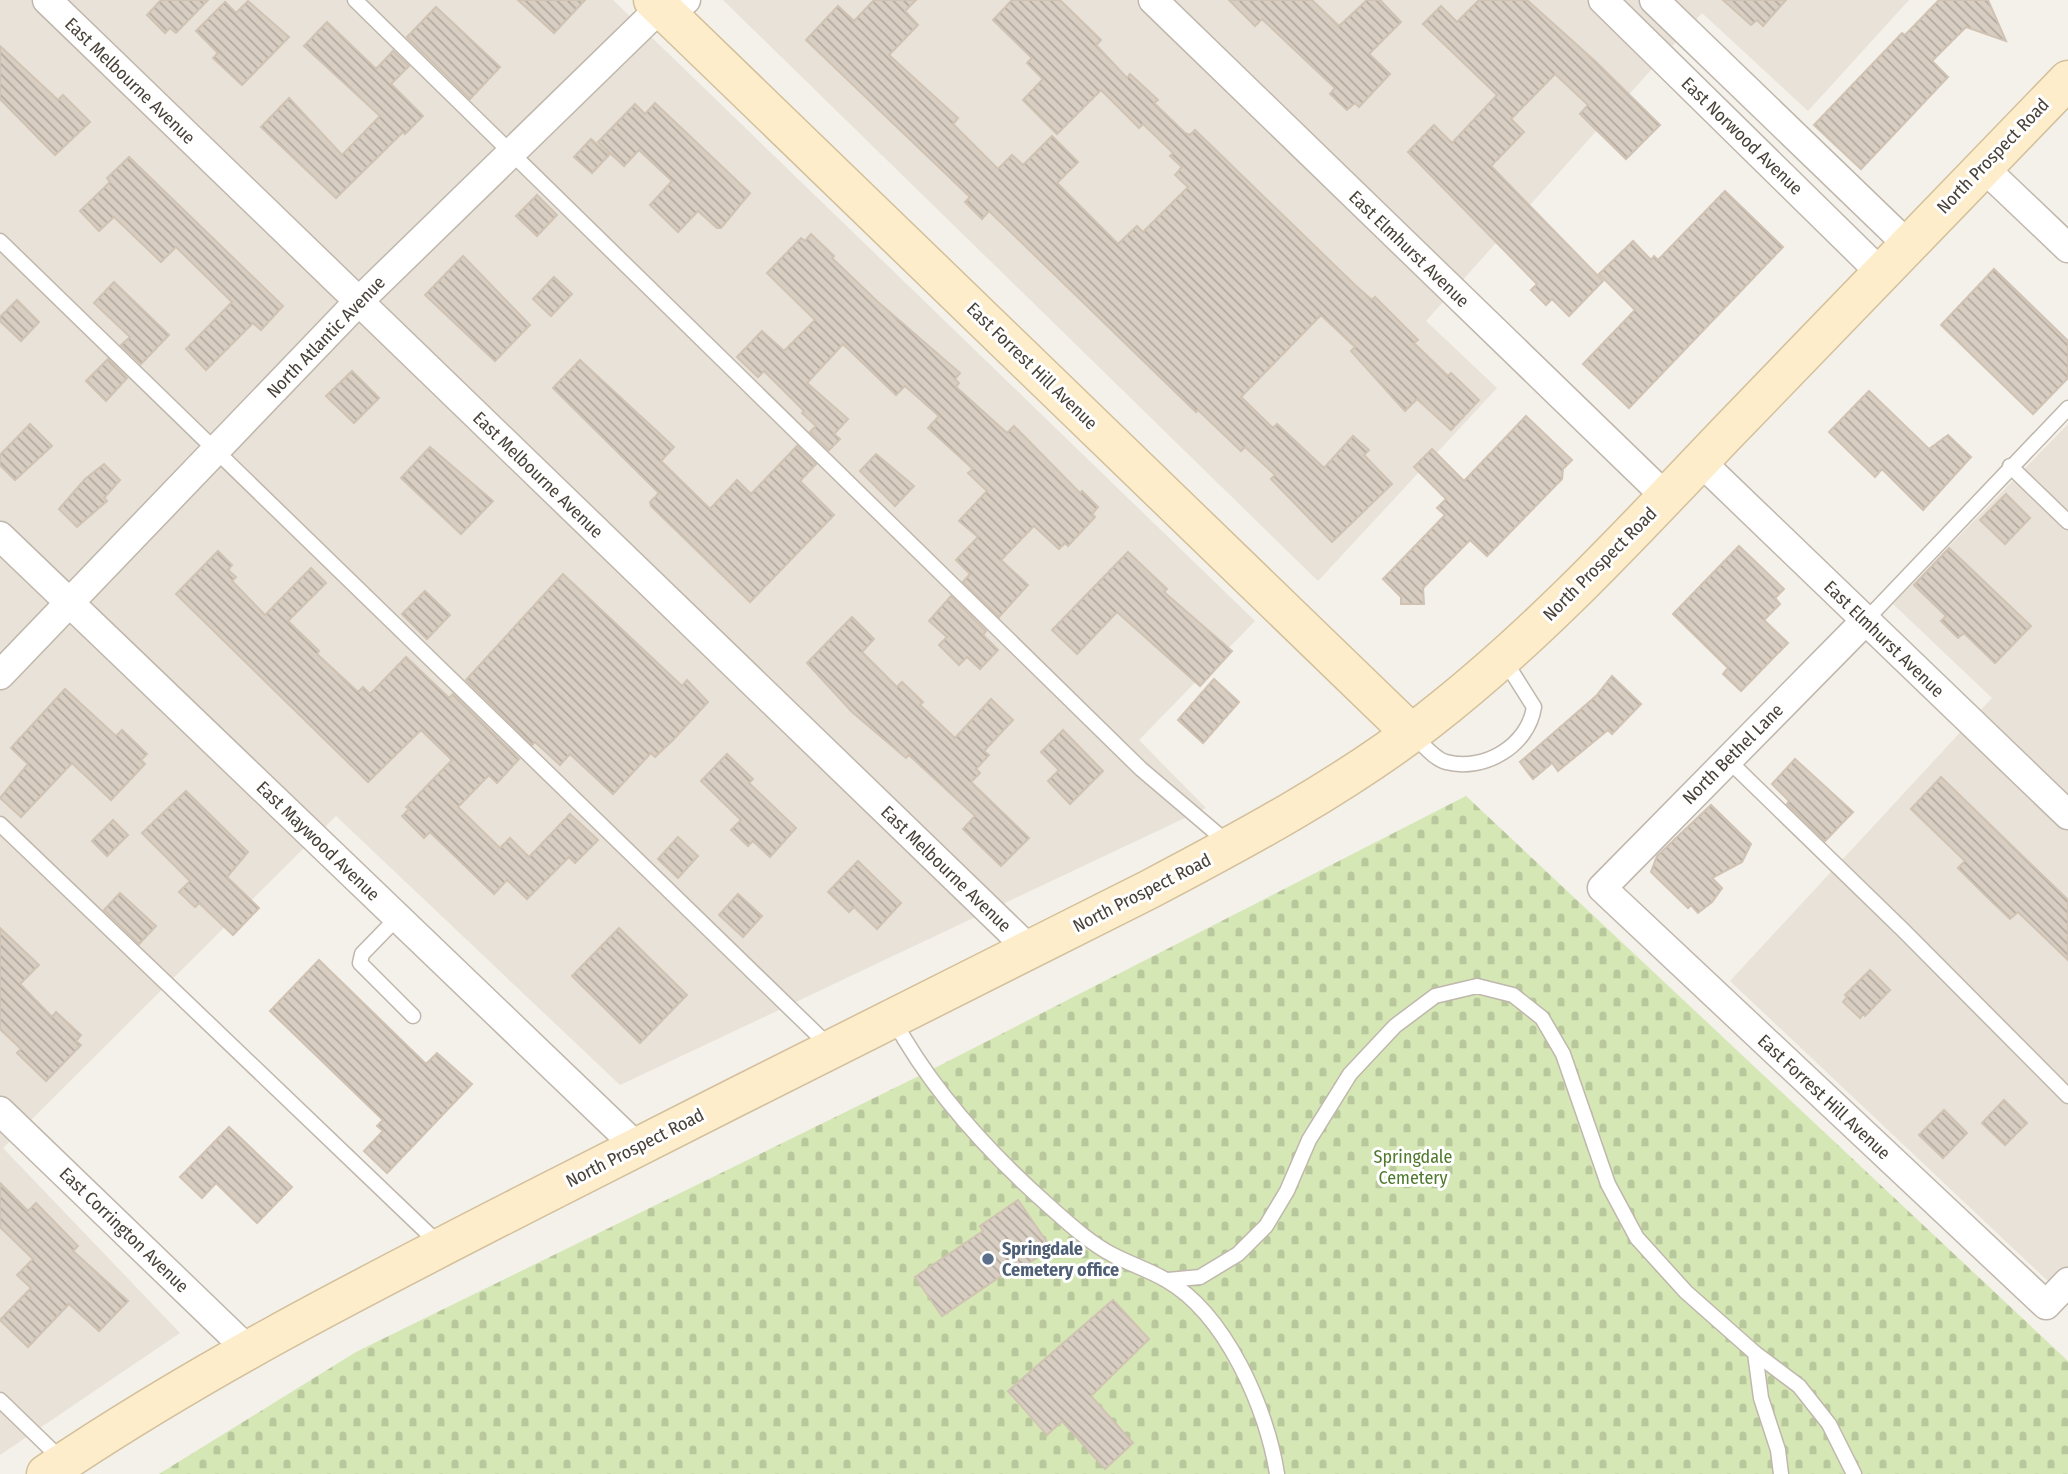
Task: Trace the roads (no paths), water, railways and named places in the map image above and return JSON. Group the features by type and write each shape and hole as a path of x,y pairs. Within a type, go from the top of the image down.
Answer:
{"main road":[{"name":"East Forrest Hill Avenue","path":"667,3 1411,733"},
{"name":"North Prospect Road","path":"55,1468 248,1350 440,1245 1232,846 1344,778 1411,733 1503,658 1599,568 2068,80"}],"street":[{"name":"East Melbourne Avenue","path":"47,0 1030,950"},
{"name":"East Elmhurst Avenue","path":"1153,0 1666,497"},
{"name":"East Norwood Avenue","path":"1603,0 1881,272"},
{"name":"East Norwood Avenue","path":"1654,0 1908,245"},
{"name":"North Atlantic Avenue","path":"0,676 358,302 667,3"},
{"path":"1983,167 2068,248"},
{"name":"East Elmhurst Avenue","path":"1700,461 2068,815"},
{"name":"East Maywood Avenue","path":"0,536 637,1147"},
{"name":"North Bethel Lane","path":"1602,888 1865,621"},
{"name":"East Forrest Hill Avenue","path":"1602,888 2046,1305 2068,1282"},
{"name":"East Corrington Avenue","path":"0,1111 248,1350"}],"lane":[{"path":"355,0 513,151 1140,769 1232,846"},
{"path":"0,241 833,1049"},
{"path":"1865,621 2068,408"},
{"path":"2010,466 2068,523"},
{"path":"1411,733 1443,762 1477,766 1506,751 1531,725 1534,707 1503,658"},
{"path":"1728,760 1903,930 2068,1097"},
{"path":"0,824 440,1245"},
{"path":"398,917 362,954 360,963 412,1016"},
{"path":"1168,1280 1200,1277 1238,1254 1266,1226 1287,1191 1309,1140 1350,1074 1395,1026 1435,996 1477,986 1513,995 1542,1018 1563,1055 1608,1184 1637,1238 1686,1292 1755,1353 1799,1386 1829,1424 1854,1474"},
{"path":"893,1019 915,1060 959,1116 1049,1206 1110,1254 1168,1280 1198,1306 1228,1346 1257,1400 1277,1474"},
{"path":"1755,1353 1761,1398 1779,1450 1781,1474"},
{"path":"0,1401 55,1468"}],"place":[{"name":"Springdale Cemetery office","path":"988,1259"}],"park label":[{"name":"Springdale Cemetery","path":"1413,1167"}]}
